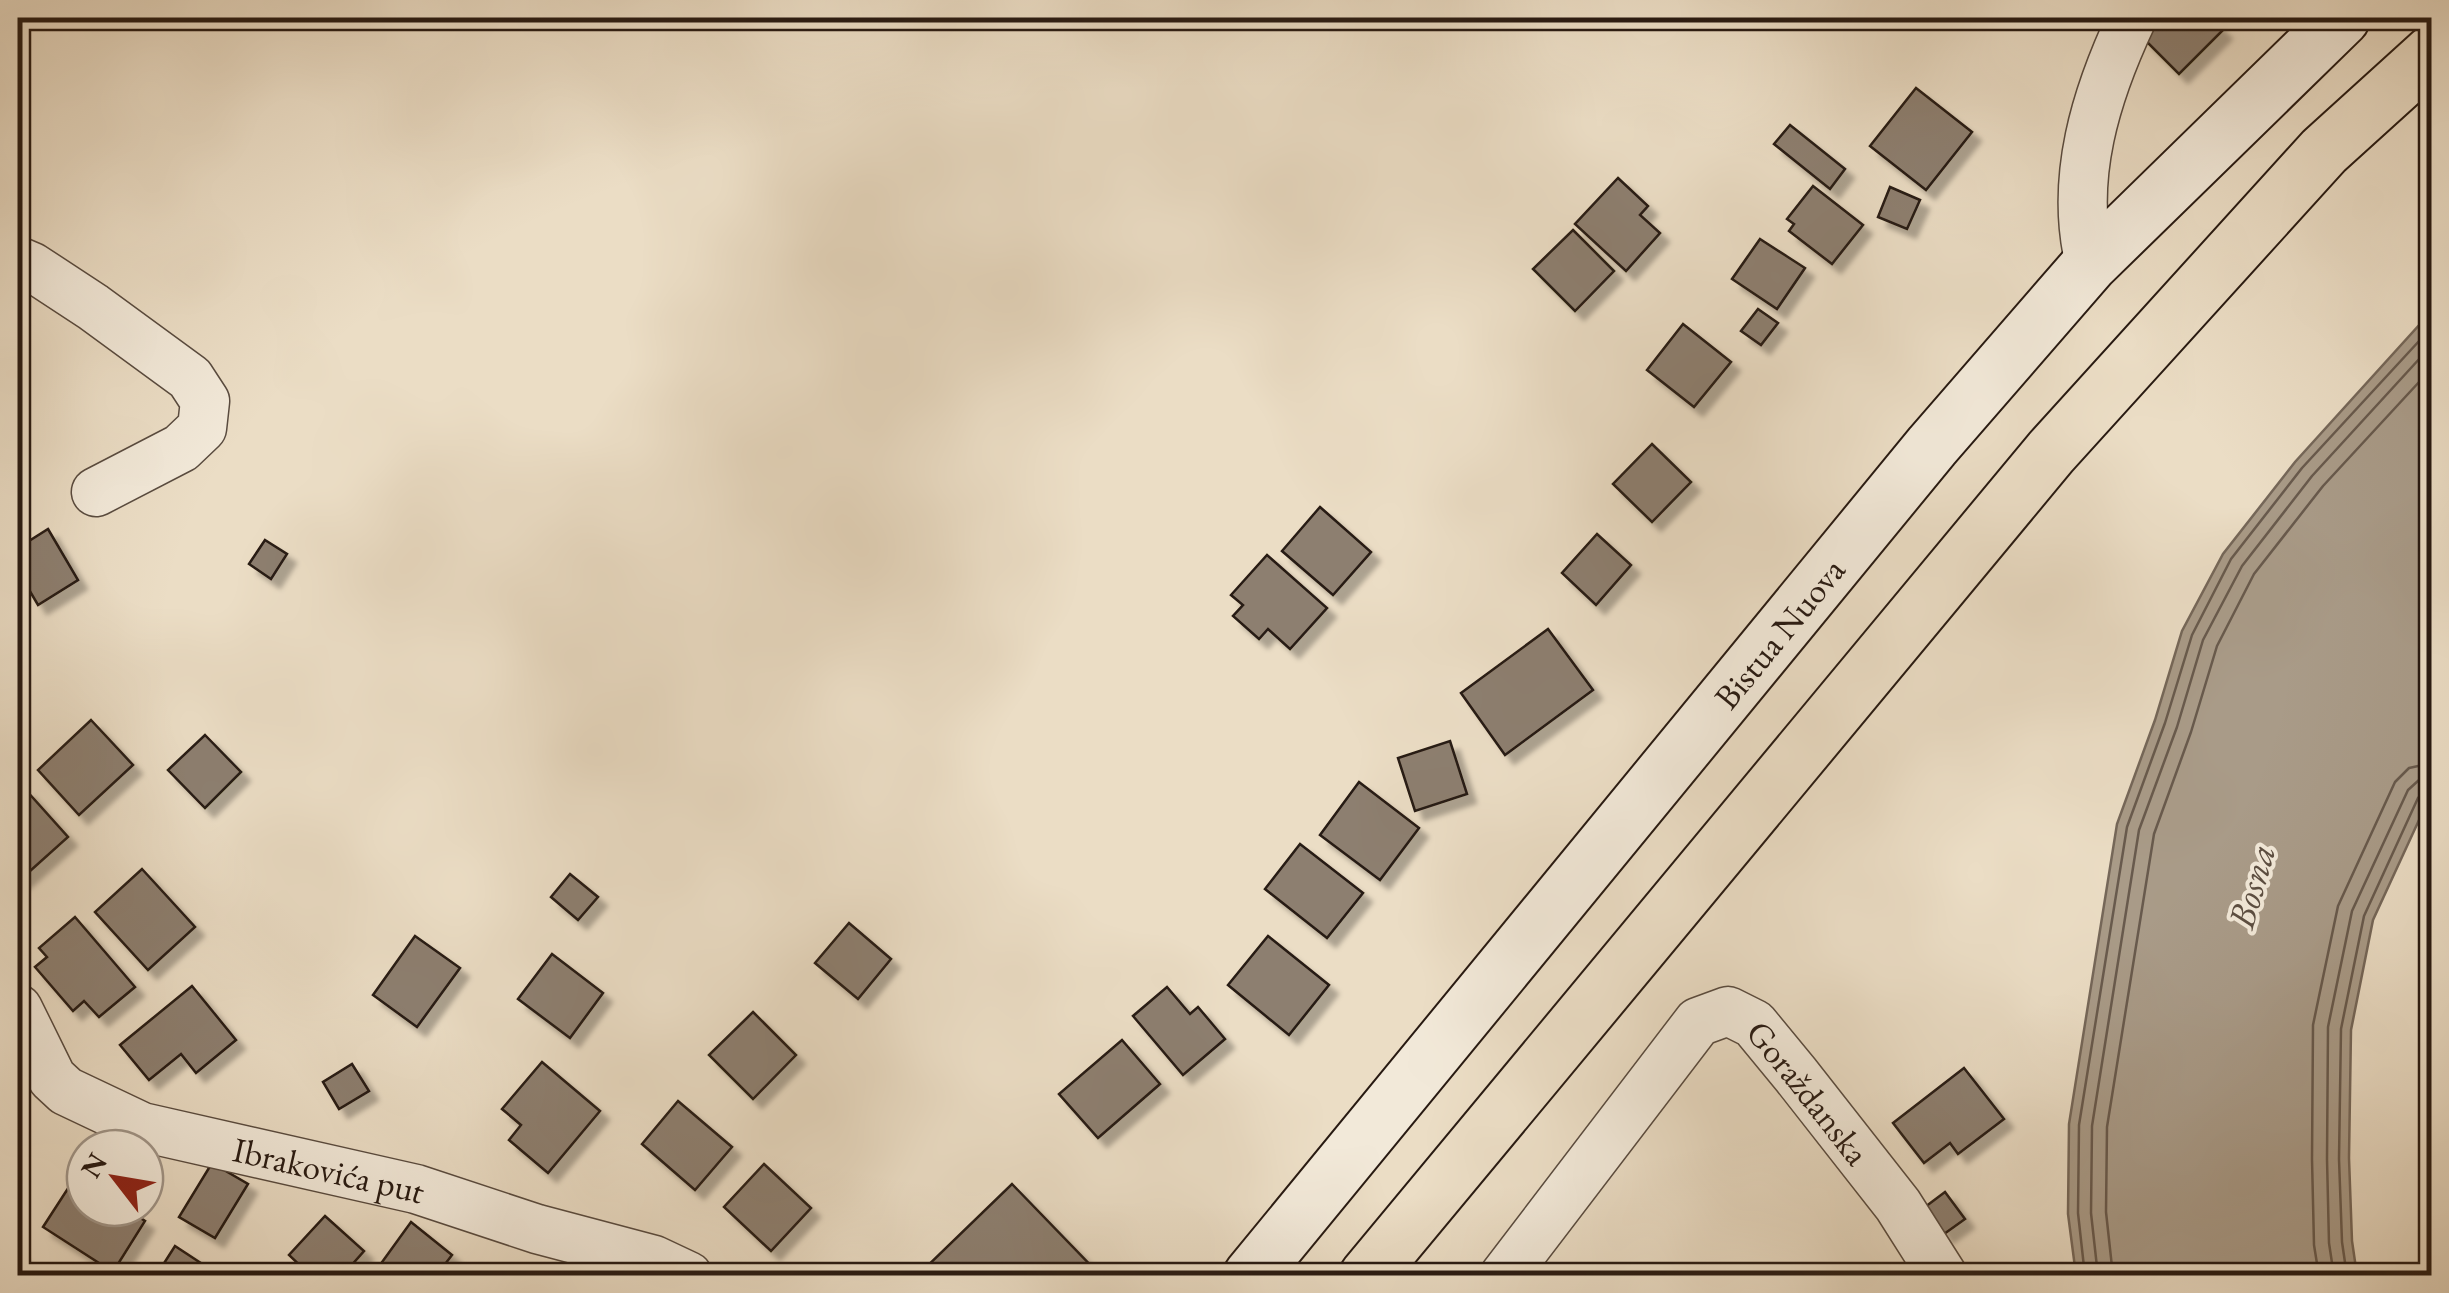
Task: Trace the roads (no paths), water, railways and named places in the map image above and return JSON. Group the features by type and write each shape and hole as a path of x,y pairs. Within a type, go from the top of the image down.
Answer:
{"highway":[{"path":"1367,1276 2051,452 2324,151 2432,53"}],"street":[{"path":"2090,264 2082,232 2087,145 2104,78 2132,18"},
{"name":"Bistua Nuova","path":"1250,1276 1932,446 2090,264 2342,18"},
{"path":"18,262 63,287 190,378 205,401 202,428 181,448 96,492"},
{"name":"Ibrakovića put","path":"18,1009 52,1078 66,1091 142,1127 416,1189 537,1229 654,1260 688,1276"},
{"name":"Goraždanska","path":"1504,1276 1698,1022 1728,1011 1754,1024 1796,1075 1898,1205 1943,1276"}],"water":[{"name":"Bosna","path":"2431,312 2431,794 2373,920 2351,1030 2349,1158 2357,1275 2076,1275 2068,1214 2069,1124 2117,824 2182,631 2223,554 2295,462"}]}
